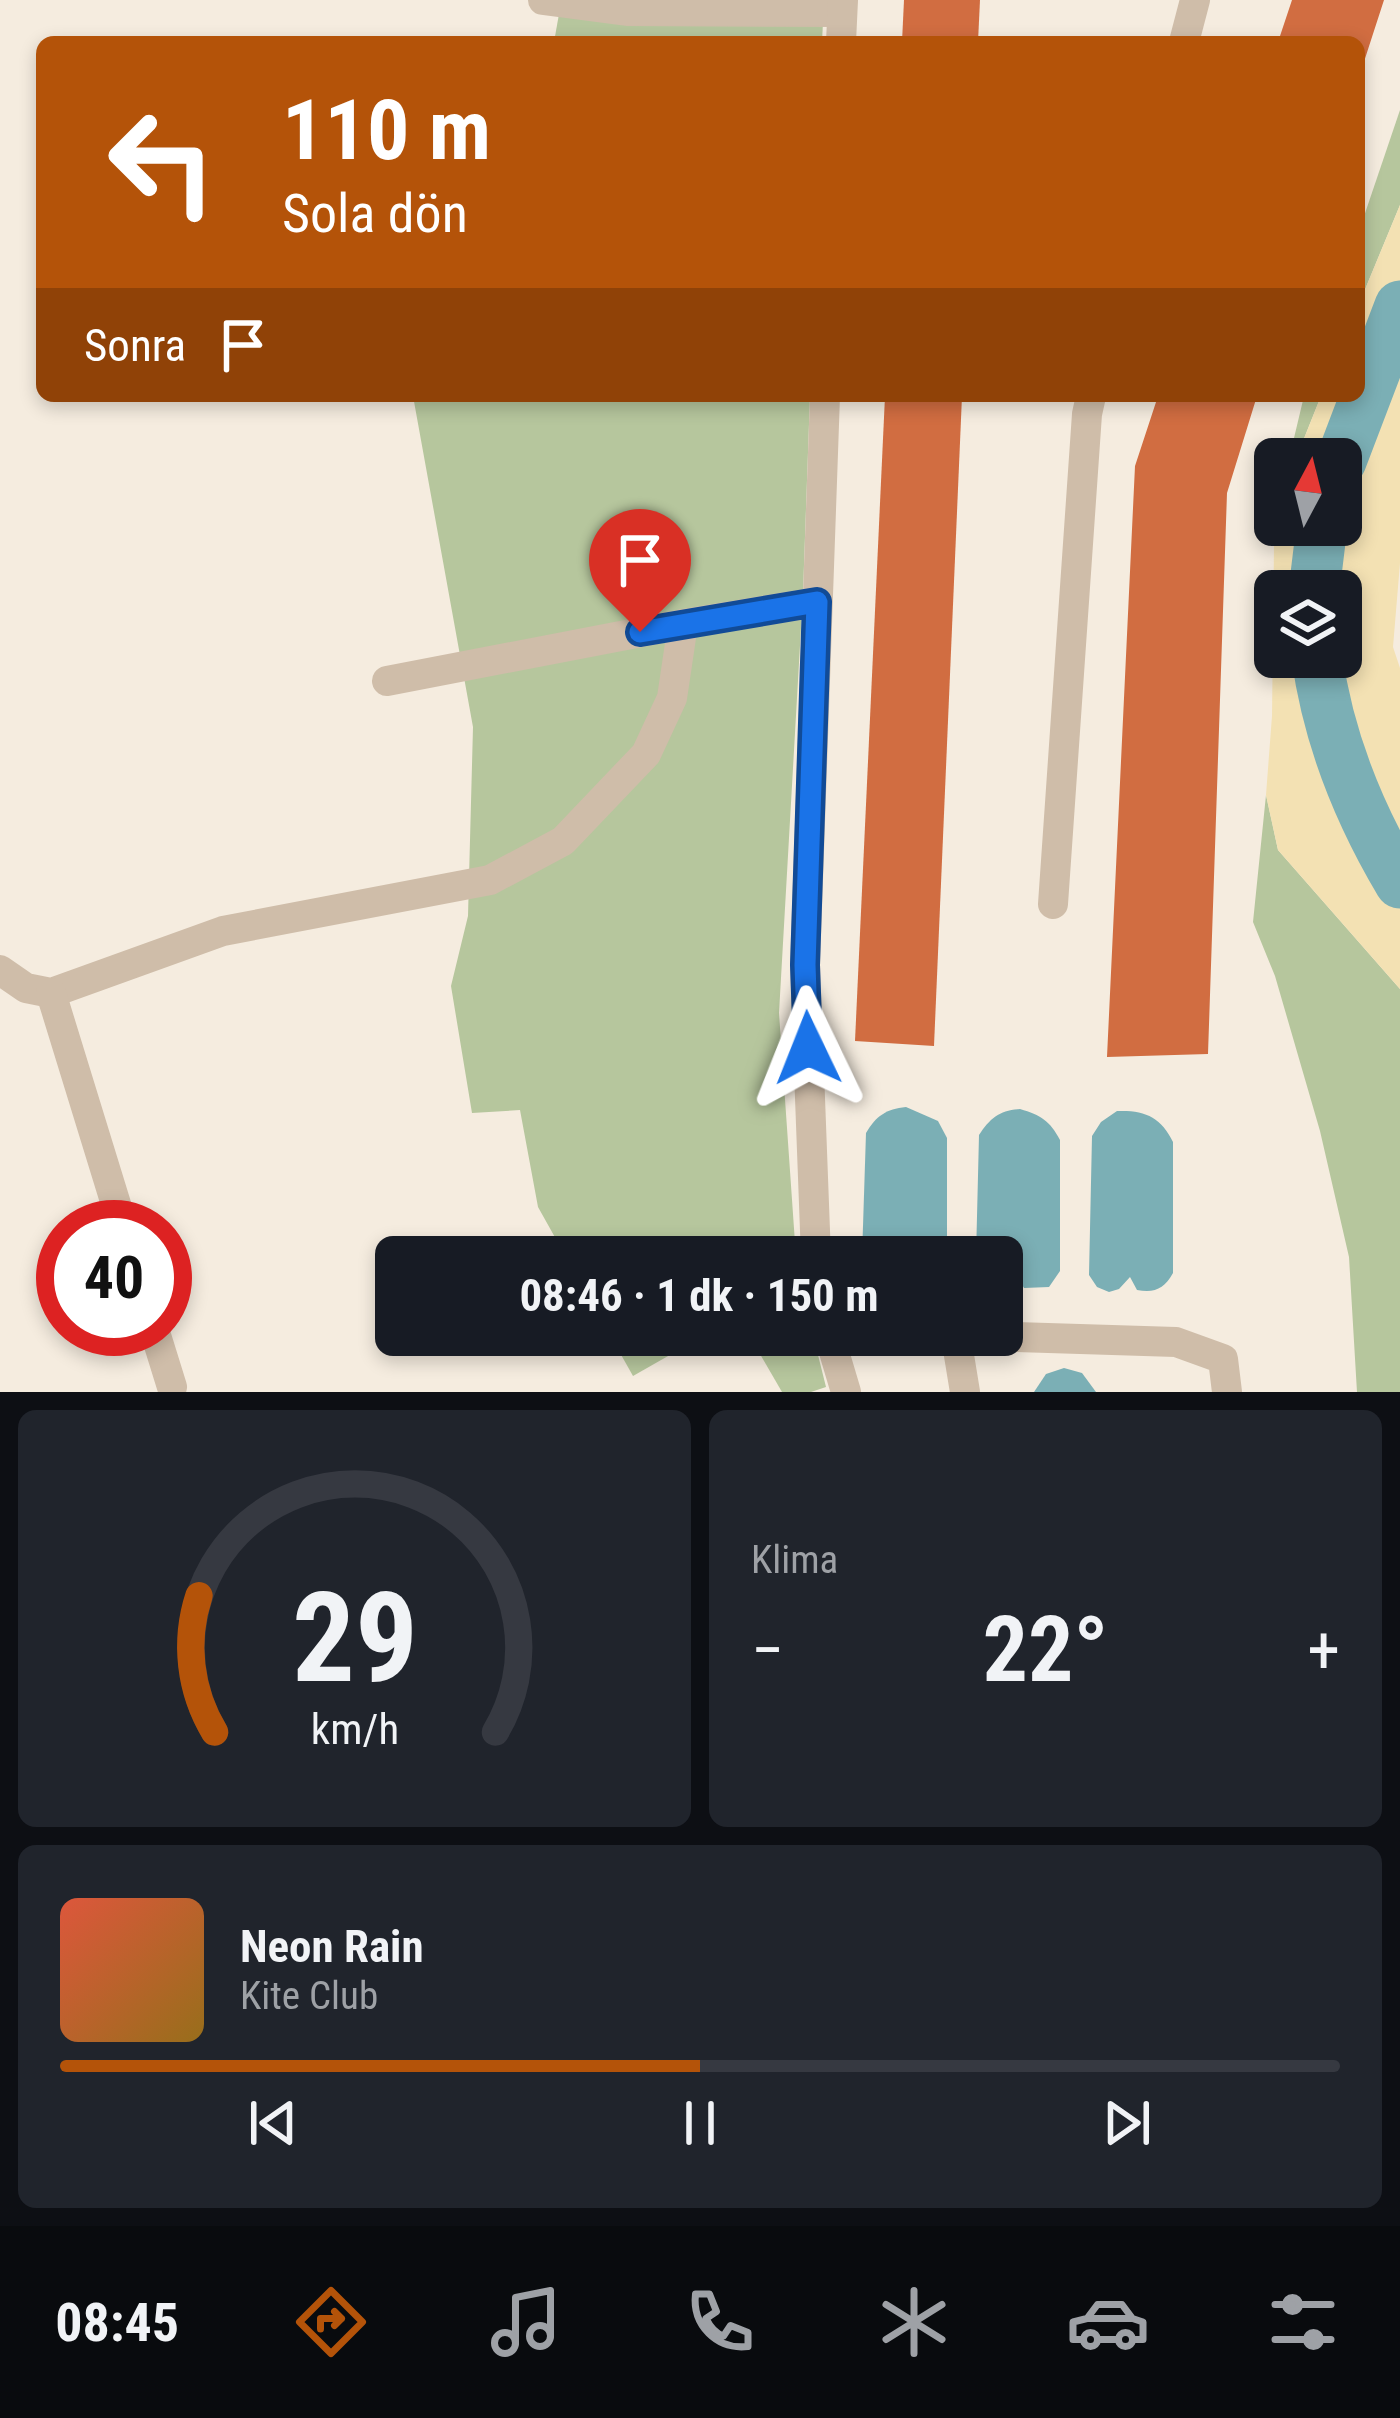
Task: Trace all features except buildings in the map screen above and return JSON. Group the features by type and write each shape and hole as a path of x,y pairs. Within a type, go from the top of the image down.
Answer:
{"street":[{"path":"543,0 627,11 839,13"},
{"path":"1186,36 1195,0"},
{"path":"815,1236 805,965 825,402"},
{"path":"1053,904 1090,402"},
{"path":"387,682 817,602"},
{"path":"0,970 26,988 52,993 223,931 490,880 563,842 646,754 671,698 683,624"},
{"path":"52,993 115,1200"},
{"path":"1023,1338 1175,1342 1222,1359 1227,1392"},
{"path":"162,1356 172,1388"},
{"path":"835,1356 846,1392"},
{"path":"957,1356 965,1392"}],"green space":[{"path":"559,14 823,22 822,36 555,36"},
{"path":"1400,110 1400,205 1365,290 1365,213"},
{"path":"414,402 810,402 779,1013 795,1236 554,1236 538,1207 520,1110 472,1113 451,986 468,916 473,727"},
{"path":"1303,402 1319,402 1304,438 1294,438"},
{"path":"1266,795 1278,850 1400,989 1400,1392 1357,1392 1349,1257 1320,1131 1275,976 1253,922"},
{"path":"622,1356 668,1356 633,1376"},
{"path":"761,1356 818,1356 826,1387 782,1392"}],"sand":[{"path":"1400,205 1400,563 1393,647 1400,668 1400,989 1278,850 1266,795 1272,678 1362,678 1362,570 1274,570 1274,546 1362,546 1362,438 1304,438 1319,402 1365,402 1365,290"}],"water":[{"path":"906,1107 938,1121 947,1138 947,1236 863,1236 866,1133 882,1114"},
{"path":"1007,1111 1034,1114 1060,1140 1060,1271 1049,1287 1023,1286 1023,1236 977,1236 979,1135"},
{"path":"1117,1111 1151,1117 1173,1142 1173,1273 1154,1290 1137,1290 1130,1277 1109,1292 1097,1287 1089,1275 1092,1136"},
{"path":"1064,1368 1082,1373 1096,1392 1034,1392 1046,1374"}],"waterway":[{"path":"1365,398 1400,306"},
{"path":"1350,438 1363,402"},
{"path":"1317,570 1319,546"},
{"path":"1321,678 1347,774 1400,883"}],"route":[{"path":"640,632 817,602 805,965 808,1048"}]}
